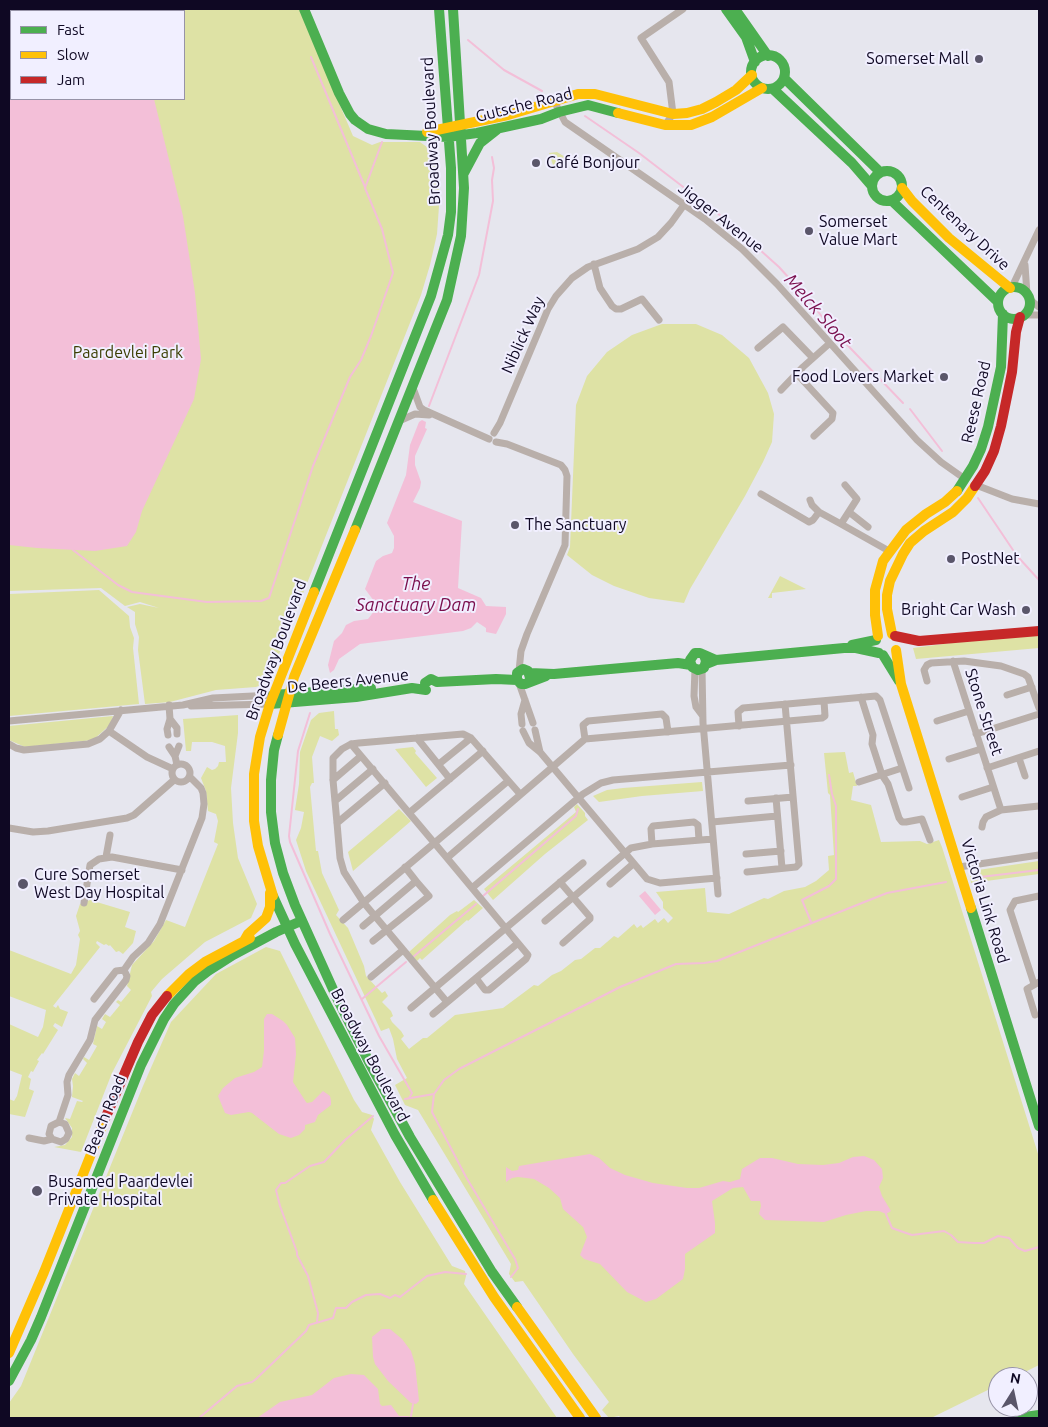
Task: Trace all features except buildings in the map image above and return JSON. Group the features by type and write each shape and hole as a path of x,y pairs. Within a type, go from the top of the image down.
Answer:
{"main road":[{"path":"304,9 342,100 355,120 377,132 401,135 447,132"},
{"name":"Broadway Boulevard","path":"438,9 451,168 451,212 448,235 431,296 271,699 256,756 253,797 254,821 258,846 270,889 295,944 395,1135 443,1217 494,1298 580,1418"},
{"name":"Broadway Boulevard","path":"453,9 463,173 463,213 454,271 446,300 413,387 294,677 272,762 270,812 275,843 283,873 300,916 368,1062 410,1137 492,1272 596,1418"},
{"path":"726,9 746,37 755,62"},
{"path":"735,9 768,56"},
{"path":"768,88 780,84 784,78 784,68 781,62 775,57 768,56 761,57 752,68 752,76 755,83 768,88 852,163 871,185 877,199 884,202 892,201 899,196 902,188 901,180 896,174 888,171 880,172 873,178 871,185"},
{"name":"Gutsche Road","path":"447,132 461,124 508,116 571,95 595,94 673,114 695,111 709,106 736,90 752,76"},
{"path":"784,78 880,172"},
{"name":"Gutsche Road","path":"447,132 461,135 477,134 588,105 665,125 682,125 700,122 712,117 768,88"},
{"path":"463,173 480,143 499,128"},
{"name":"Centenary Drive","path":"902,188 912,201 949,238 990,274 1011,288"},
{"name":"Centenary Drive","path":"892,201 998,302"},
{"path":"1011,288 1021,289 1028,297 1029,308 1022,316 1011,318 1003,314 998,302 1001,294 1011,288"},
{"name":"Reese Road","path":"877,638 874,614 875,590 883,561 900,536 915,522 951,497 965,479 981,449 992,414 1002,360 1003,314"},
{"name":"Reese Road","path":"894,635 886,609 887,595 893,574 903,554 910,543 924,531 953,512 976,485 994,451 1002,426 1012,372 1016,332 1022,316"},
{"path":"919,641 885,633 877,638 876,647 881,654 890,655 897,649 919,641 1039,631"},
{"path":"894,635 898,643 897,649"},
{"name":"De Beers Avenue","path":"844,648 877,638"},
{"name":"De Beers Avenue","path":"271,699 356,697 458,682 678,663 700,663 844,648 856,648 881,654"},
{"name":"Victoria Link Road","path":"897,649 901,684 1039,1126"},
{"name":"Victoria Link Road","path":"881,654 901,684"},
{"name":"De Beers Avenue","path":"288,698 305,692 431,686"},
{"path":"244,941 248,934 266,918 270,907 270,889"},
{"name":"Beach Road","path":"9,1353 44,1272 120,1082 152,1015 172,990 205,962 244,941 300,916"},
{"name":"Beach Road","path":"9,1381 41,1317 141,1065 164,1019 174,1004 195,981 233,955 286,923"},
{"path":"1018,1418 1039,1415"}],"street":[{"path":"665,125 673,114 672,98 667,78 641,38 682,9"},
{"name":"Jigger Avenue","path":"554,101 565,122 718,228 754,260 930,452 965,479"},
{"name":"Niblick Way","path":"494,437 551,302 572,278 594,264 638,249 649,243 665,231 684,204"},
{"path":"1011,288 1039,230"},
{"path":"594,264 600,288 612,306 620,309 642,299 659,320"},
{"path":"1024,264 1028,297 1039,307"},
{"path":"1022,316 1039,315"},
{"path":"758,348 783,327 813,358"},
{"path":"781,390 830,343"},
{"path":"797,374 833,413 832,419 814,436"},
{"path":"413,387 420,407 434,416 478,434 494,437 506,444 560,465 565,470 567,476 565,545 521,651 524,697 521,714 522,728 528,743 540,752 647,880 656,883 717,878"},
{"path":"399,421 414,414 434,416"},
{"path":"976,485 1012,499 1039,504"},
{"path":"841,524 857,499 846,486"},
{"path":"761,494 808,522 813,520 819,512"},
{"path":"810,500 812,506 819,512 889,551"},
{"path":"849,512 868,527"},
{"path":"926,681 924,672 927,665 953,661"},
{"name":"Stone Street","path":"1001,810 953,661 979,662 1001,666 1026,675 1030,680 1038,702"},
{"path":"700,663 694,696 696,707 702,715 718,894"},
{"path":"1007,695 1032,687"},
{"path":"739,726 738,712 741,708 875,696 879,698 909,788"},
{"path":"524,697 534,726 540,752"},
{"path":"861,697 873,735 872,744 900,820 906,822 922,818 930,840"},
{"name":"De Beers Avenue","path":"9,721 169,705 196,706 271,699"},
{"path":"447,858 585,739 823,718 825,716 824,701"},
{"path":"748,872 796,867 799,864 785,704"},
{"path":"168,735 169,705"},
{"path":"9,744 24,750 88,744 100,739 109,732 121,710"},
{"path":"937,721 969,711"},
{"path":"976,734 1039,714"},
{"path":"585,739 583,725 585,722 663,715 666,718 668,732"},
{"path":"170,719 177,728 177,734"},
{"path":"94,999 116,971 124,970 133,957 148,943 160,924 204,809 204,798 201,788 190,777 190,771 187,766 182,764 175,767 147,757 109,732"},
{"path":"447,1002 386,931 364,903 344,872 340,858 333,780 333,758 342,749 352,744 463,734 471,738 520,794"},
{"path":"418,738 450,778"},
{"path":"438,764 471,738"},
{"path":"352,744 527,954 526,959 489,990 485,990 476,978"},
{"path":"174,780 172,775 175,767 175,756 179,746"},
{"path":"169,747 175,756"},
{"path":"949,759 981,749"},
{"path":"410,813 482,751"},
{"path":"987,768 1039,751"},
{"path":"333,780 361,756"},
{"path":"1019,758 1025,776"},
{"path":"472,888 578,798 595,786 607,781 790,765"},
{"path":"859,782 902,768"},
{"path":"335,801 373,769"},
{"path":"174,780 183,782 190,777"},
{"path":"9,828 33,832 48,831 127,818 134,815 174,780"},
{"path":"343,920 508,780"},
{"path":"337,823 385,783"},
{"path":"962,797 993,787"},
{"path":"748,801 793,797"},
{"path":"776,798 782,868"},
{"path":"982,827 986,817 1001,810 1039,806"},
{"path":"712,822 777,816"},
{"path":"652,844 651,829 653,826 694,822 698,825 699,840"},
{"path":"106,857 110,835"},
{"path":"545,921 631,848 652,844 714,840"},
{"path":"746,854 781,851"},
{"path":"959,867 1039,855"},
{"path":"84,903 90,865 96,860 106,857 182,870"},
{"path":"411,1008 583,863"},
{"path":"610,884 633,864"},
{"path":"373,941 428,896 405,868"},
{"path":"363,926 416,881"},
{"path":"560,882 590,917 563,943"},
{"path":"1035,1015 1027,989 1036,983 1010,910 1016,901 1039,896"},
{"path":"433,1014 518,943"},
{"path":"370,977 403,950"},
{"path":"59,1122 68,1095 68,1078 90,1040 95,1020 126,980 124,970"},
{"path":"29,1138 44,1141 52,1139 61,1142 68,1136 67,1126 59,1122 53,1124 49,1134 52,1139"}],"green space":[{"path":"9,9 299,9 353,136 372,145 380,142 420,142 438,157 439,206 437,234 421,295 268,682 256,687 216,690 170,702 145,704 135,612 127,607 140,604 159,608 140,602 125,606 101,588 9,591"},
{"path":"557,152 570,161 553,165 549,153"},
{"path":"662,324 696,324 722,335 749,358 768,393 774,414 772,442 763,462 690,589 684,603 649,598 614,586 592,575 567,555 570,547 576,405 587,376 607,352 632,335"},
{"path":"780,576 806,589 772,593 772,598 768,598"},
{"path":"99,590 129,616 134,638 133,648 139,704 9,716 9,594"},
{"path":"1039,635 1039,648 916,659 913,648 951,643"},
{"path":"334,711 335,729 338,729 339,735 332,741 320,736 312,757 314,783 310,787 316,851 318,851 322,873 339,910 336,915 348,928 364,966 366,976 382,993 385,991 388,996 382,1002 391,1011 393,1016 390,1018 401,1031 404,1036 401,1039 409,1049 423,1038 427,1038 455,1015 503,1008 534,985 538,986 575,960 581,959 595,948 600,948 614,936 618,938 634,924 637,928 641,925 643,928 655,919 658,923 664,918 668,923 673,918 663,908 663,902 656,892 705,888 707,912 729,914 764,898 768,899 784,891 805,887 816,881 829,870 828,856 834,855 830,795 828,793 824,753 845,752 849,773 853,772 857,786 853,786 851,800 871,805 881,842 920,841 927,844 939,840 942,847 1039,1157 1039,1365 1035,1367 988,1367 988,1390 931,1418 621,1418 619,1416 609,1418 602,1410 609,1402 573,1354 523,1281 515,1282 509,1274 511,1264 418,1110 405,1105 395,1085 407,1078 397,1059 389,1028 381,1031 306,871 296,840 301,828 304,812 295,810 299,784 300,752 311,720 319,713"},
{"path":"238,715 238,733 231,788 233,823 238,858 257,904 251,918 205,942 162,979 151,992 152,996 112,1073 81,1152 54,1147 65,1145 72,1137 72,1128 65,1118 70,1119 77,1101 83,1101 72,1097 72,1079 75,1073 79,1076 87,1063 83,1059 84,1057 89,1060 97,1046 93,1044 97,1026 102,1029 106,1022 102,1019 105,1014 110,1017 120,1005 116,1002 118,1000 121,1002 131,990 127,986 132,965 154,941 166,920 185,927 218,844 214,842 218,821 216,814 208,811 206,791 201,778 207,767 212,770 218,766 219,762 226,762 225,746 212,742 192,742 191,751 186,751 183,719"},
{"path":"113,716 110,725 93,740 25,747 9,740 9,726"},
{"path":"413,747 416,751 415,753 437,778 426,787 395,749"},
{"path":"702,782 703,791 599,802 593,796 607,790"},
{"path":"577,804 588,820 545,854 493,900 484,889 576,812 574,807"},
{"path":"399,809 411,821 353,871 348,852"},
{"path":"1039,861 1039,874 971,883 970,876 978,870"},
{"path":"90,900 130,912 125,927 136,931 133,943 123,954 119,951 116,952 110,945 104,945 97,941 96,943 100,947 53,1006 56,1008 58,1005 60,1009 68,1012 62,1027 55,1023 53,1026 58,1030 37,1060 39,1061 28,1077 31,1079 29,1089 34,1091 25,1117 9,1114 9,1099 14,1101 17,1096 22,1075 9,1070 9,1024 38,1037 43,1027 46,1010 9,996 9,950 71,974 76,965 80,939 76,916 80,904"},
{"path":"474,900 483,908 422,960 420,958 417,961 409,952 450,915 458,912"},
{"path":"266,947 280,951 354,1100 362,1112 372,1115 374,1119 371,1130 400,1182 452,1266 465,1271 464,1284 557,1418 9,1418 9,1403 21,1386 143,1086 171,1022 216,974"}],"water":[{"name":"Paardevlei Park","path":"9,9 134,9 10,10 10,100 154,100 183,216 195,293 201,359 194,399 142,511 136,532 127,546 95,551 9,545"},
{"name":"The Sanctuary Dam","path":"422,420 426,422 425,428 427,429 415,456 415,465 421,482 413,502 462,521 458,588 481,598 486,606 506,607 506,614 496,634 486,632 486,628 477,622 471,628 463,631 360,644 339,659 334,670 330,673 328,665 334,641 342,633 346,625 354,621 368,619 375,610 374,601 365,589 376,561 392,553 394,548 394,536 387,523 406,475 410,445 419,422"},
{"path":"645,891 661,910 655,915 639,896"},
{"path":"267,1014 272,1014 283,1021 295,1038 296,1054 293,1082 306,1102 312,1102 323,1091 330,1096 331,1101 331,1105 318,1115 315,1122 305,1125 305,1129 299,1135 291,1138 279,1134 252,1113 231,1115 225,1113 218,1096 223,1088 235,1078 254,1072 262,1067 264,1019"},
{"path":"590,1154 599,1158 610,1168 625,1175 653,1183 687,1188 699,1188 723,1181 730,1182 740,1179 742,1169 760,1158 772,1158 798,1164 823,1165 864,1156 874,1160 882,1169 883,1178 879,1187 891,1211 886,1214 879,1211 866,1211 824,1222 765,1220 759,1214 760,1201 751,1201 743,1187 733,1188 712,1201 715,1233 685,1254 683,1279 656,1299 646,1302 627,1292 600,1264 584,1259 580,1255 587,1237 583,1227 563,1209 560,1198 549,1188 534,1179 518,1177 506,1182 506,1167 512,1171 518,1170 519,1166"},
{"path":"382,1329 390,1329 402,1339 411,1351 415,1364 419,1401 416,1404 411,1403 388,1381 375,1364 372,1337"},
{"path":"351,1374 364,1375 378,1389 382,1406 391,1405 399,1416 416,1418 257,1418 280,1402 312,1395 334,1378"}],"waterway":[{"name":"Melck Sloot","path":"468,40 504,70 542,91"},
{"path":"311,57 365,187"},
{"name":"Melck Sloot","path":"585,116 639,153 721,216"},
{"path":"73,550 118,585 132,592 207,602 261,601 269,598 313,466 350,377 361,360 371,336 393,273 382,229 365,188 382,142"},
{"path":"429,406 479,275 493,201 492,180 494,168 492,157"},
{"name":"Melck Sloot","path":"730,223 779,267 831,328 903,403"},
{"name":"Melck Sloot","path":"910,409 942,451"},
{"name":"Melck Sloot","path":"978,498 1013,550"},
{"name":"Melck Sloot","path":"1019,558 1039,580"},
{"path":"310,713 298,751 289,836 290,842 330,934 379,1036 412,1093 409,1098"},
{"path":"811,922 802,900 829,886 836,879 836,806 829,775"},
{"path":"483,896 576,816 578,809"},
{"path":"972,878 1039,870"},
{"path":"511,1277 518,1268 515,1259 466,1177 432,1112 434,1094 444,1080 459,1069 620,987 676,964 717,961 887,893 946,882"},
{"path":"413,957 476,904"},
{"path":"362,999 406,962"},
{"path":"405,1099 434,1094"},
{"path":"317,1322 318,1313 308,1276 297,1255 276,1190 281,1183 285,1183 310,1166 324,1162 345,1140 373,1116"},
{"name":"Melck Sloot","path":"886,1214 892,1228 912,1235 944,1231 958,1242 974,1243 984,1243 998,1236 1009,1238 1018,1248 1025,1251 1039,1247"},
{"path":"199,1418 237,1386 256,1379 306,1331 309,1325 333,1318 336,1308 346,1308 352,1302 366,1295 380,1294 390,1298 395,1295 400,1297 427,1276 445,1272 466,1274"},
{"path":"411,1416 413,1404"}],"traffic: fast":[{"path":"304,9 339,93 350,114 368,129 386,134 448,137 477,133 541,119 559,112 588,105 618,113"},
{"path":"314,592 431,296 448,235 451,212 451,168 439,9"},
{"path":"355,530 447,300 461,236 464,188 453,9"},
{"path":"726,9 746,37 755,62"},
{"path":"735,9 768,56"},
{"path":"768,55 780,60 785,72 780,84 768,89 756,84 751,72 756,60 768,55"},
{"path":"784,78 880,172"},
{"path":"773,89 852,163 871,185"},
{"path":"464,173 480,143 499,128"},
{"path":"887,171 898,175 902,186 898,197 887,201 876,197 872,186 876,175 887,171"},
{"path":"892,201 998,302"},
{"path":"1014,287 1025,292 1030,303 1025,314 1014,319 1003,314 998,303 1003,292 1014,287"},
{"path":"957,491 973,466 988,427 1001,367 1003,314"},
{"path":"852,645 876,640"},
{"path":"706,664 716,660 844,648 856,648 879,653"},
{"path":"704,655 706,661 704,668 698,670 692,667 690,660 695,653 700,653 716,660"},
{"path":"883,655 899,681"},
{"path":"530,673 554,674 678,663 691,665"},
{"path":"517,680 517,673 523,669 528,671 530,678"},
{"path":"437,682 496,679 517,680 521,684 525,684 546,676"},
{"path":"425,683 431,679 437,682"},
{"path":"273,695 371,688"},
{"path":"270,704 356,697 412,688 426,690"},
{"path":"278,735 274,750 271,780 271,812 275,843 283,873 295,905 336,996 410,1137 492,1272 517,1307"},
{"path":"273,896 295,944 395,1135 433,1200"},
{"path":"971,908 1039,1126"},
{"path":"9,1381 41,1317 141,1065 164,1019 174,1004 195,981 208,971 233,955 301,921"},
{"path":"1018,1418 1039,1415"}],"traffic: slow":[{"path":"427,132 508,115 578,94 595,94 673,114 687,113 702,109 716,102 736,90 752,75"},
{"path":"618,113 665,125 691,125 712,117 762,88"},
{"path":"902,188 912,201 949,238 1010,288"},
{"path":"892,634 887,609 887,595 890,581 903,554 910,543 924,531 953,512 967,498 975,486"},
{"path":"878,636 875,615 875,590 883,561 906,530 957,491"},
{"path":"278,735 294,677 355,530"},
{"path":"273,896 258,846 254,821 254,774 260,737 270,704 314,592"},
{"path":"896,650 901,684 971,908"},
{"path":"244,941 248,934 266,918 270,907 270,893"},
{"path":"167,996 189,974 205,962 250,938"},
{"path":"9,1353 44,1272 105,1119"},
{"path":"433,1200 494,1297 580,1418"},
{"path":"517,1307 596,1418"}],"traffic: jam":[{"path":"975,486 985,471 994,451 1001,426 1012,372 1016,332 1020,317"},
{"path":"895,636 919,641 1039,631"},
{"path":"105,1119 138,1042 152,1015 167,996"}],"place":[{"name":"Somerset Mall","path":"979,59"},
{"name":"Café Bonjour","path":"536,163"},
{"name":"Somerset Value Mart","path":"809,231"},
{"name":"Food Lovers Market","path":"944,377"},
{"name":"The Sanctuary","path":"515,525"},
{"name":"PostNet","path":"951,559"},
{"name":"Bright Car Wash","path":"1026,610"},
{"name":"Cure Somerset West Day Hospital","path":"23,884"},
{"name":"Busamed Paardevlei Private Hospital","path":"37,1191"}]}
